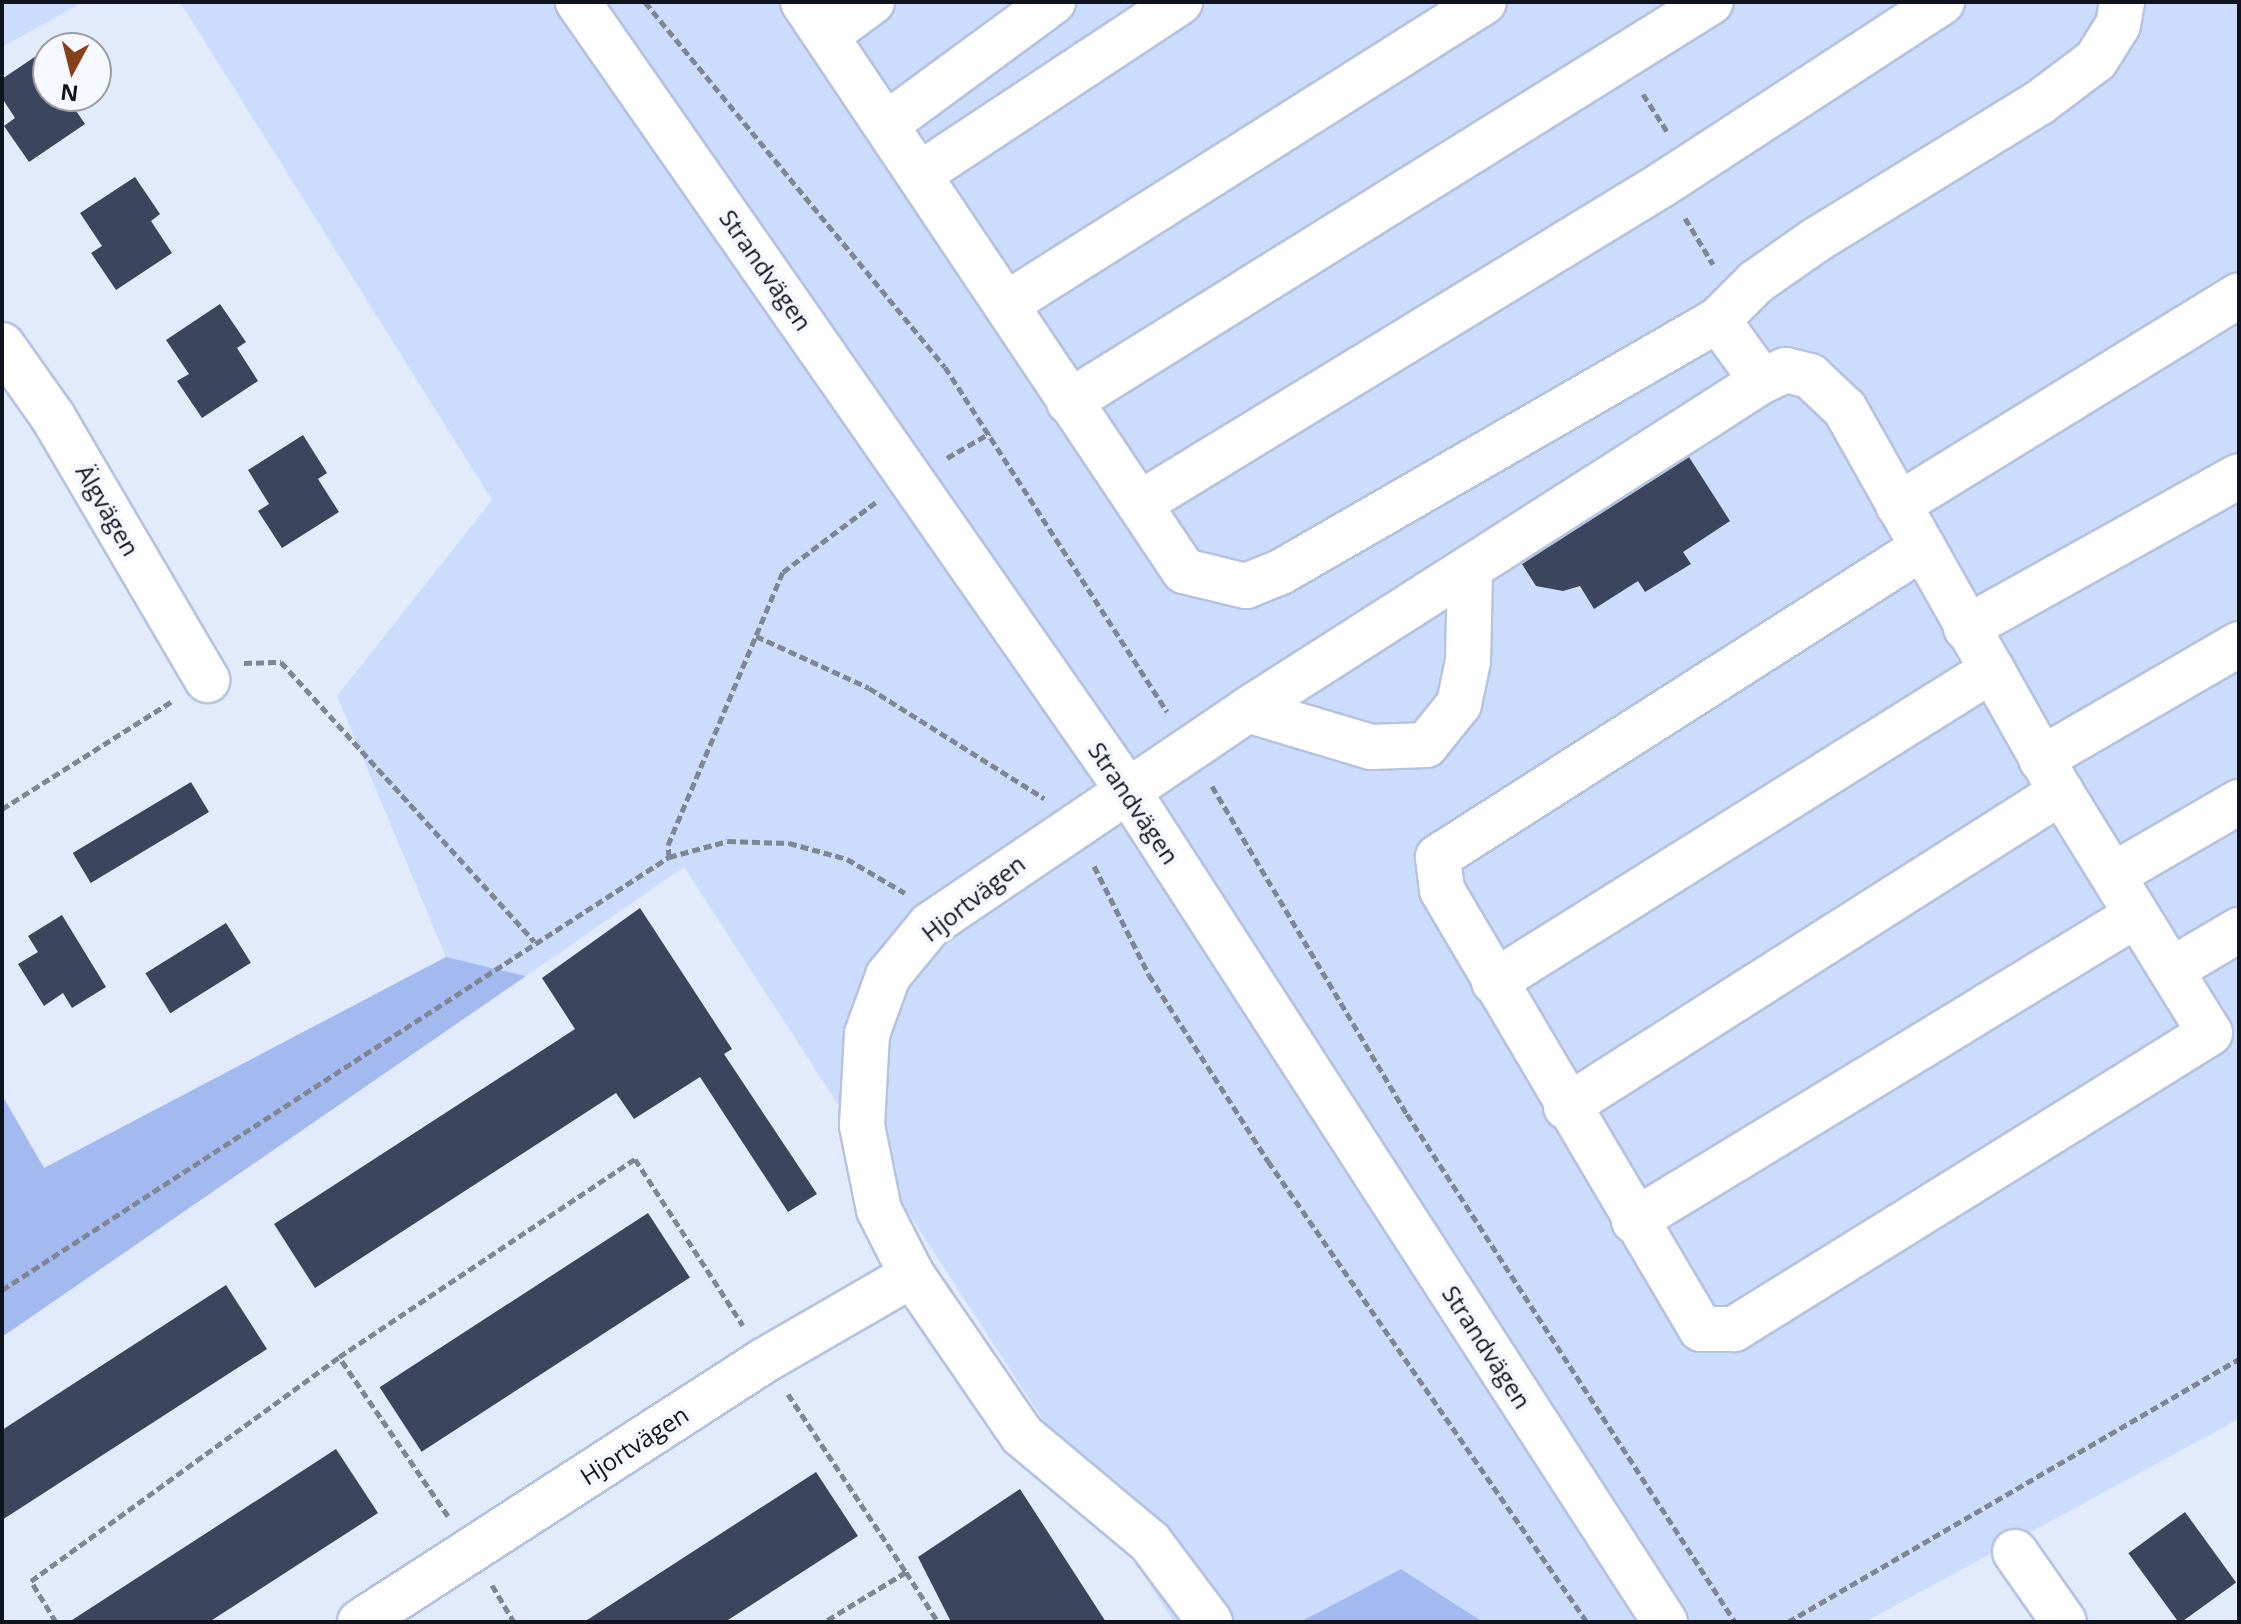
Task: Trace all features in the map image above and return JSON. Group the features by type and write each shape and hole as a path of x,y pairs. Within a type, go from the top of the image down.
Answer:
{"street":[{"name":"Strandvägen","path":"578,2 1128,791 1665,1622"},
{"path":"872,2 815,18 888,123 1008,303 1069,402 1184,571 1246,586 1279,573 1727,310 1816,240 2039,103 2096,60 2118,25 2122,2"},
{"path":"888,123 1053,2"},
{"path":"920,174 1180,2"},
{"path":"1008,303 1484,2"},
{"path":"1069,402 1618,56 1711,2"},
{"path":"1139,504 1676,175 1942,2"},
{"path":"1898,505 2239,295"},
{"path":"1727,310 1762,381 1798,371 1831,390 1898,505 2051,776 2135,916 2171,970 2225,1035 1723,1333 1701,1329 1566,1107 1442,890 1437,876 1442,851 1922,548"},
{"name":"Älgvägen","path":"2,345 53,417 207,680"},
{"name":"Hjortvägen","path":"1210,1622 1150,1542 1022,1435 912,1275 879,1210 862,1126 867,1034 888,976 930,925 1074,826 1247,710 1470,571 1762,381"},
{"path":"1966,628 2239,476"},
{"path":"1247,710 1371,747 1426,745 1459,704 1468,661 1470,571"},
{"path":"1566,1107 2239,644"},
{"path":"1494,982 1992,670"},
{"path":"2113,875 2239,802"},
{"path":"1634,1221 2135,916"},
{"path":"2171,970 2239,930"},
{"name":"Hjortvägen","path":"360,1622 765,1360 912,1275"},
{"path":"2015,1552 2064,1622"}],"path":[{"path":"645,2 945,367 990,433 1190,749 1415,1127 1735,1622"},
{"path":"1618,56 1676,175 1727,310"},
{"path":"947,458 990,433"},
{"path":"669,857 668,845 783,572 880,500"},
{"path":"756,636 869,688 1008,770 1074,826 1124,933 1268,1161 1587,1622"},
{"path":"2,809 207,680 253,658 281,662 534,941"},
{"path":"2,1290 534,941 669,857 728,841 819,849 900,887 930,925"},
{"path":"56,1622 31,1581 339,1357 635,1159 938,1622"},
{"path":"339,1357 470,1550"},
{"path":"1788,1622 2239,1359"},
{"path":"824,1622 906,1572"}],"shaded area":[{"path":"2,2 83,2 2,47"},
{"path":"180,2 2239,2 2239,1419 1865,1622 1483,1622 1401,1569 1300,1622 1174,1622 684,867 526,976 446,957 337,696 492,500"},
{"path":"446,957 526,976 2,1337 2,1095 44,1168"},
{"path":"1401,1569 1483,1622 1300,1622"}],"building":[{"path":"32,59 32,112 77,112 85,124 29,162 4,126 15,118 2,98 2,79"},
{"path":"135,177 160,214 151,221 172,253 116,290 91,253 102,246 80,213"},
{"path":"220,304 246,342 237,348 258,381 202,418 177,381 189,374 166,340"},
{"path":"303,435 327,473 318,479 339,512 282,548 258,511 269,504 248,470"},
{"path":"1689,457 1730,521 1683,552 1691,564 1645,592 1638,581 1594,609 1580,586 1563,591 1536,586 1522,564"},
{"path":"191,782 209,812 91,883 73,853"},
{"path":"640,908 732,1049 724,1054 817,1194 788,1212 700,1077 634,1119 616,1093 315,1288 274,1224 575,1029 542,978"},
{"path":"62,915 106,987 72,1008 63,993 44,1006 18,964 38,952 28,936"},
{"path":"226,923 251,963 170,1013 145,973"},
{"path":"648,1213 690,1278 422,1452 380,1387"},
{"path":"226,1285 267,1349 2,1520 2,1430"},
{"path":"336,1449 378,1513 209,1622 69,1622"},
{"path":"816,1472 858,1536 725,1622 584,1622"},
{"path":"1020,1489 1106,1622 951,1622 918,1557"},
{"path":"2185,1512 2236,1582 2178,1622 2128,1553"}]}
